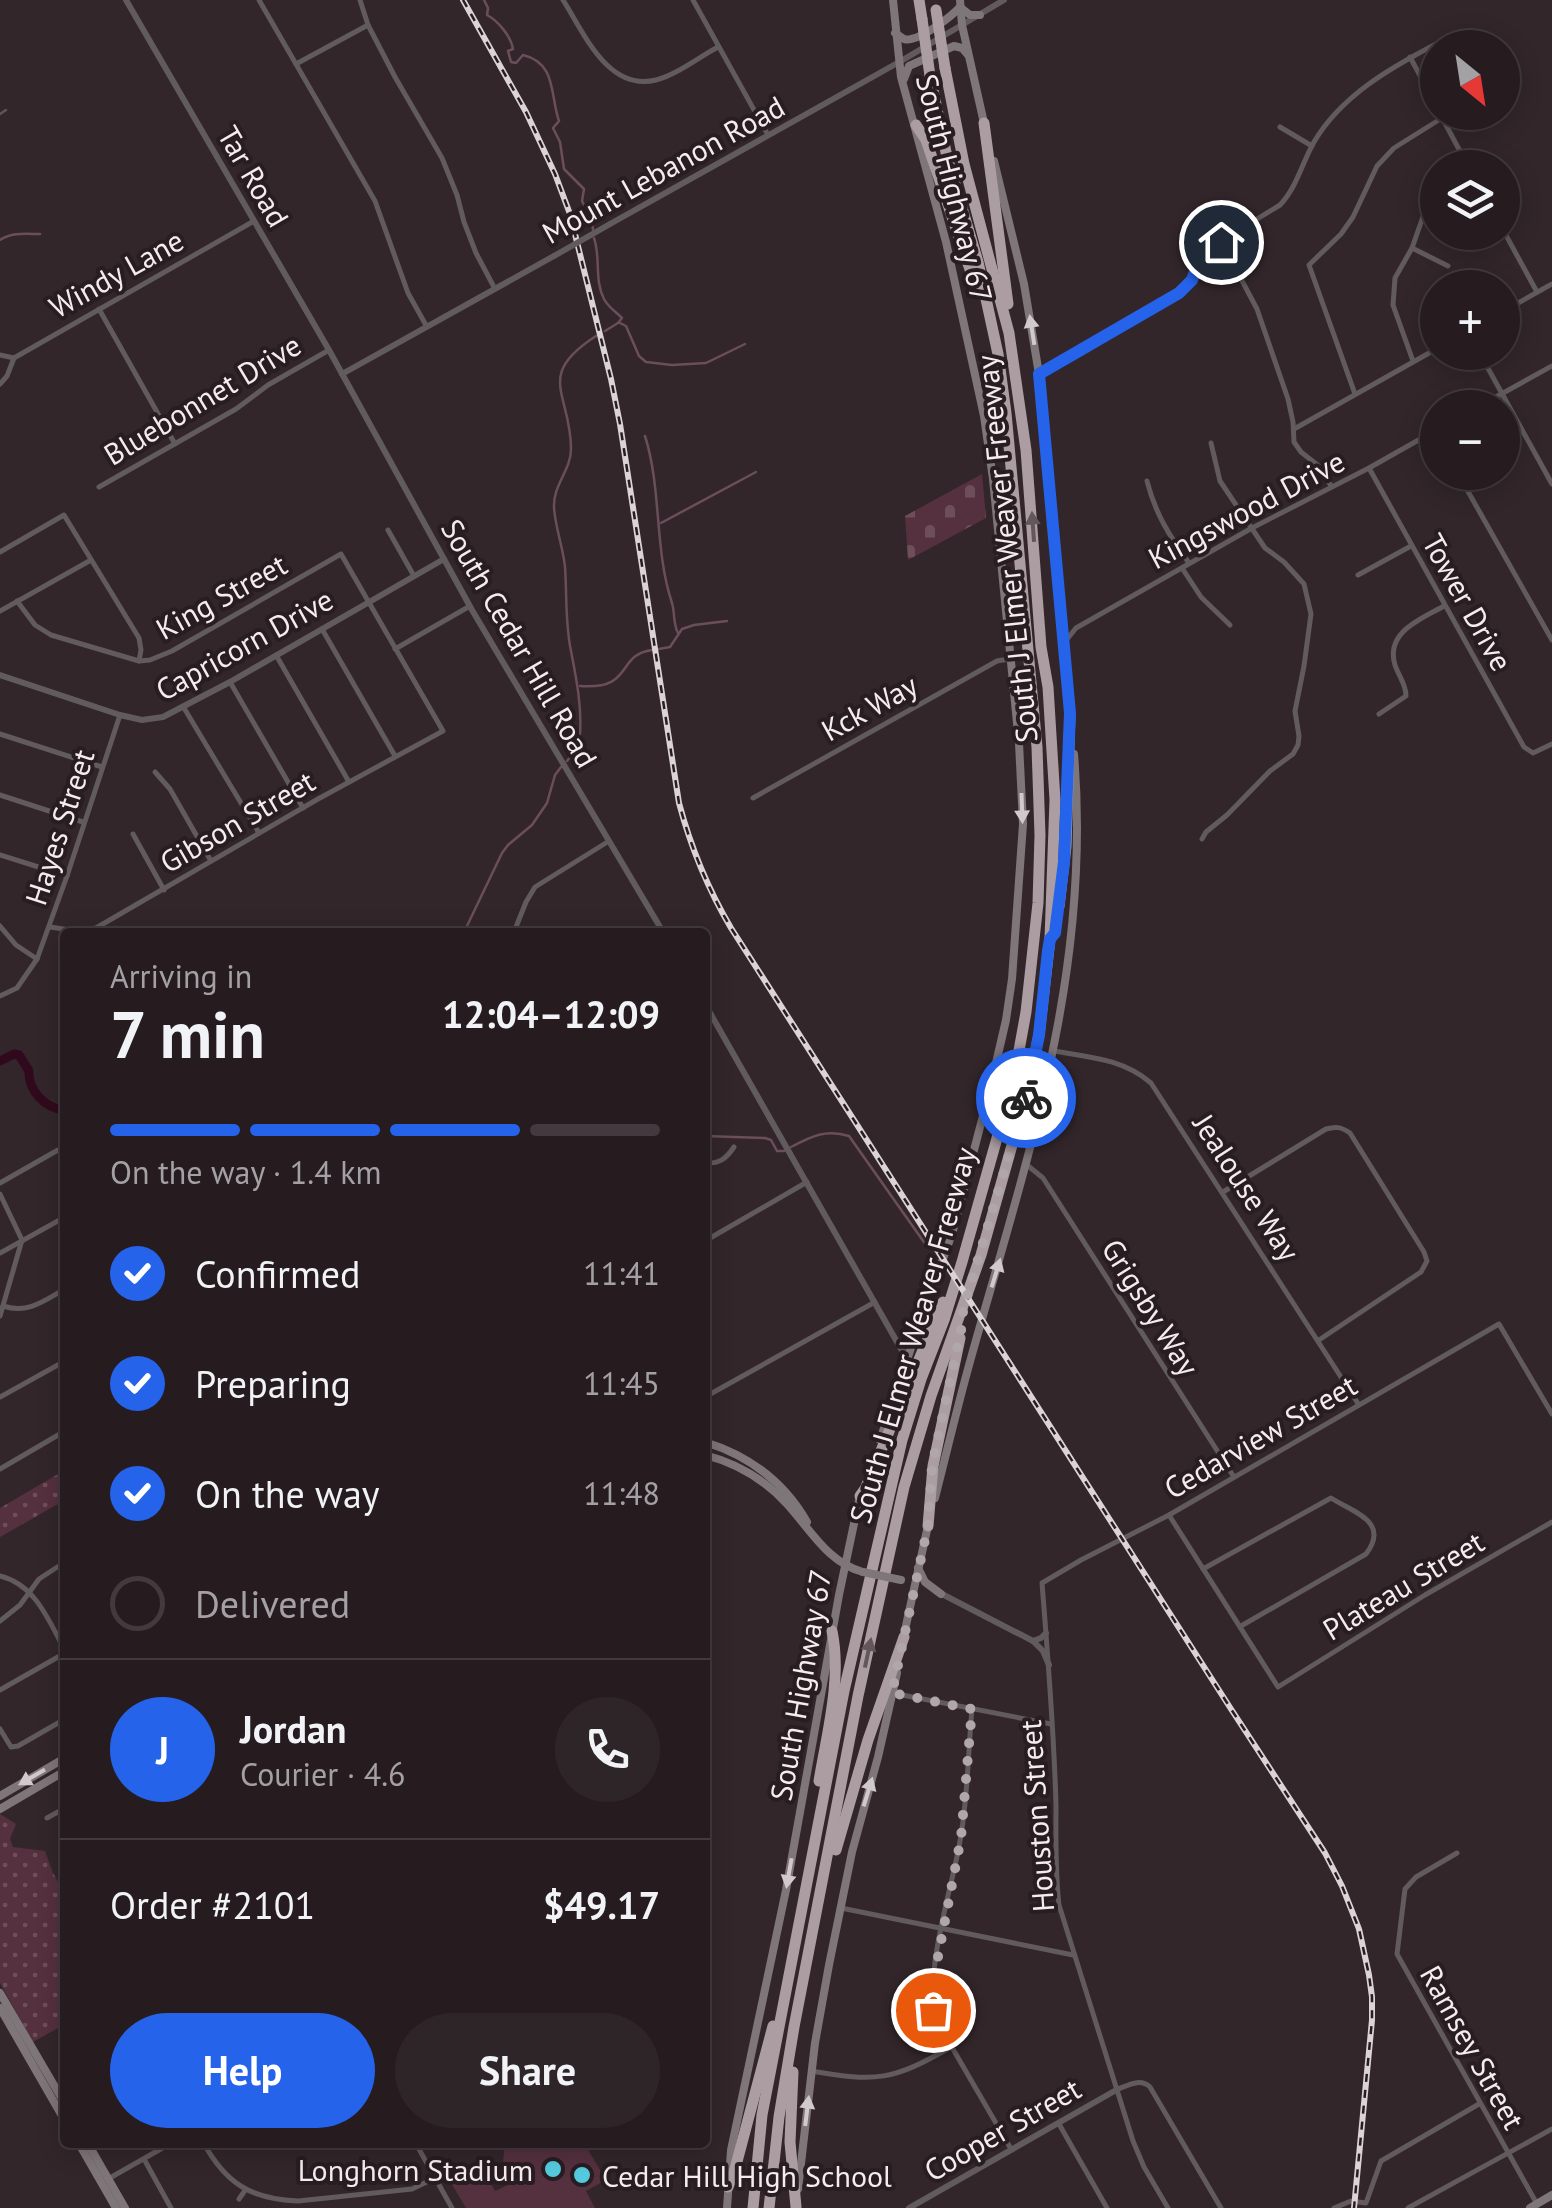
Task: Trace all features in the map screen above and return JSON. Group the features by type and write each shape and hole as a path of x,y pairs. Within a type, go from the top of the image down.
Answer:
{"highway":[{"name":"South J Elmer Weaver Freeway","path":"753,2208 762,2116 844,1690 888,1495 920,1379 944,1320 984,1192 994,1140 1021,1046 1033,960 1039,868 1037,747 1012,465 998,354 978,262 947,157 918,0"},
{"name":"South J Elmer Weaver Freeway","path":"770,2208 779,2117 794,2027 858,1696 904,1487 963,1310 1027,1092 1039,1035 1050,939 1054,858 1051,728 1026,450 1009,333 964,164 935,5"},
{"path":"984,123 1010,314 1009,333"},
{"path":"916,125 926,140 998,354"},
{"path":"1050,939 1055,933 1064,862 1070,713"},
{"path":"860,1496 962,1262"},
{"path":"928,1526 932,1466 963,1310"},
{"path":"813,1858 818,1787 835,1676 832,1632"},
{"path":"815,1921 824,1902 868,1740 904,1636"},
{"path":"728,2187 779,2002 788,1984"},
{"path":"794,2027 790,2104 796,2208"}],"main road":[{"name":"South Highway 67","path":"727,2208 731,2150 786,1890 860,1496 952,1234 990,1089 1012,980 1023,824 1019,742 993,479 955,280 904,81 893,0"},
{"name":"South Highway 67","path":"796,2208 819,2016 859,1822 878,1757 911,1596 964,1386 1028,1165 1054,1051 1074,908 1076,783 1039,374 1021,272 968,55 960,4"},
{"path":"896,33 911,39 948,20 960,4 970,16 980,15"},
{"path":"904,81 909,66 954,46 968,55"},
{"path":"710,1444 741,1456 775,1480 799,1508 814,1535"},
{"path":"710,1457 733,1464 762,1482 784,1501 833,1558 863,1572 915,1582"},
{"path":"918,1568 925,1582 941,1594"},
{"path":"911,1596 927,1591 941,1594"},
{"path":"0,1796 60,1761"},
{"path":"0,1809 60,1774"},
{"path":"0,1993 60,2110"},
{"path":"0,2008 60,2098"},
{"path":"82,2148 125,2208"},
{"path":"90,2148 116,2208"},
{"path":"1533,2206 1552,2195"}],"street":[{"name":"Tar Road","path":"126,0 342,374"},
{"path":"259,0 375,201 408,293 427,327"},
{"path":"360,0 394,77 442,158 476,253 495,289"},
{"path":"564,0 601,60 612,72 630,79 654,80 718,46"},
{"path":"693,0 768,135"},
{"name":"Mount Lebanon Road","path":"342,374 1004,0"},
{"path":"296,64 368,25"},
{"path":"1039,374 1179,293 1192,280 1201,254 1280,205 1288,196 1312,146 1352,97 1420,52"},
{"path":"1410,57 1420,76"},
{"path":"1280,127 1312,146"},
{"path":"1355,394 1308,265 1341,234 1378,166 1420,128"},
{"name":"Windy Lane","path":"14,358 254,221"},
{"path":"1414,360 1394,304 1395,278 1420,225"},
{"path":"1221,242 1257,309 1288,399 1297,447 1320,467 1332,486"},
{"path":"1412,248 1448,266"},
{"path":"1514,250 1537,292"},
{"path":"1520,302 1552,284"},
{"path":"98,309 176,444"},
{"name":"Bluebonnet Drive","path":"99,487 236,409 268,385 329,350"},
{"path":"0,354 14,358 0,384"},
{"path":"1294,429 1420,357"},
{"path":"1509,390 1552,366"},
{"name":"South Cedar Hill Road","path":"342,374 444,559 661,928"},
{"path":"1520,426 1552,484"},
{"name":"Kingswood Drive","path":"1063,644 1076,628 1190,563 1420,441"},
{"path":"1202,839 1298,745 1295,711 1310,614 1310,602 1298,575 1265,548 1220,481 1211,443"},
{"name":"Tower Drive","path":"1369,468 1524,747 1533,753 1552,744"},
{"path":"1146,480 1167,533 1190,563"},
{"path":"1467,490 1552,640"},
{"path":"0,552 64,515 139,638 138,661"},
{"path":"388,530 414,576"},
{"path":"1358,575 1411,546"},
{"name":"King Street","path":"17,601 35,625 51,635 138,661 172,651 341,554 368,602"},
{"name":"Capricorn Drive","path":"0,675 142,720 164,717 444,559"},
{"path":"0,611 91,560"},
{"path":"1182,568 1200,596 1230,625"},
{"path":"368,602 394,648 471,605"},
{"path":"1379,714 1406,696 1393,659 1396,641 1407,626 1444,606"},
{"path":"1062,625 1076,628"},
{"path":"322,629 395,756"},
{"name":"Gibson Street","path":"96,928 443,731 394,648"},
{"path":"276,655 349,782"},
{"name":"Kck Way","path":"753,798 997,661 1009,659"},
{"path":"230,682 303,808"},
{"path":"184,708 259,833"},
{"name":"Hayes Street","path":"0,996 17,988 37,959 120,714"},
{"path":"0,734 103,767"},
{"path":"155,772 170,790 211,861"},
{"path":"0,795 84,822"},
{"path":"133,834 164,890"},
{"path":"516,928 535,887 610,841"},
{"path":"0,854 67,876"},
{"path":"0,926 16,945 37,959"},
{"name":"Gibson Street","path":"50,927 60,929"},
{"path":"710,1013 909,1356"},
{"name":"Jealouse Way","path":"1054,1051 1118,1062 1143,1076 1158,1091 1359,1405"},
{"path":"1222,1192 1326,1129 1334,1126 1350,1133 1426,1261 1421,1272 1318,1340"},
{"path":"710,1163 726,1158 734,1147"},
{"path":"0,1183 58,1150"},
{"name":"Grigsby Way","path":"1028,1165 1043,1178 1234,1477"},
{"path":"710,1238 807,1182"},
{"path":"0,1194 22,1240 0,1316"},
{"path":"0,1253 60,1220"},
{"path":"3,1306 26,1309 60,1292"},
{"path":"710,1395 875,1302"},
{"name":"Cedarview Street","path":"1042,1583 1499,1324 1552,1414"},
{"path":"0,1398 60,1364"},
{"path":"0,1469 60,1434"},
{"path":"1168,1515 1203,1569 1240,1626 1370,1552 1374,1536 1370,1524 1358,1512 1331,1498 1203,1569"},
{"name":"Plateau Street","path":"1240,1626 1278,1687 1552,1522"},
{"path":"0,1622 47,1572 60,1565"},
{"path":"0,1576 30,1592 60,1643"},
{"path":"915,1582 1033,1641 1049,1665"},
{"name":"Houston Street","path":"1042,1583 1059,1905 1133,2141 1168,2208"},
{"path":"1033,1641 1046,1633"},
{"path":"0,1690 60,1654"},
{"path":"892,1693 1051,1724"},
{"path":"972,1709 961,1838 942,1928 932,2005 939,2025 1011,2149"},
{"path":"0,1729 11,1747 60,1722"},
{"path":"47,1818 60,1813"},
{"name":"Ramsey Street","path":"1457,1853 1416,1877 1405,1889 1397,1946 1401,1963 1533,2206"},
{"path":"841,1908 1075,1955"},
{"path":"811,2070 854,2078 886,2076 915,2067 952,2046"},
{"path":"1118,2089 1138,2082 1150,2087 1222,2208"},
{"name":"Cooper Street","path":"908,2208 1118,2089"},
{"path":"1334,2208 1351,2201 1367,2206 1381,2161 1479,2104"},
{"path":"1059,2122 1107,2208"},
{"path":"1408,2208 1552,2128"},
{"path":"105,2181 163,2148"},
{"path":"207,2148 222,2172 266,2197 298,2201 412,2189 435,2178"},
{"path":"418,2148 452,2208"},
{"path":"144,2159 172,2208"},
{"path":"240,2200 246,2189"}],"green space":[{"path":"982,474 986,518 908,560 905,516"},
{"path":"60,1473 60,1503 0,1537 0,1508"},
{"path":"0,1814 16,1824 10,1839 13,1847 45,1851 60,1885 60,2027 33,2042 0,1983"},
{"name":"Longhorn Stadium","path":"504,2148 587,2148 606,2180 586,2191 595,2208 466,2208 451,2183 481,2166 495,2191 514,2182 503,2162"}],"waterway":[{"path":"484,0 487,15 510,39 511,62 516,63 523,55 534,59 547,73 559,121 553,128 560,142 564,169 584,189 582,201 593,230"},
{"path":"0,114 6,110"},
{"path":"0,240 40,234"},
{"path":"594,238 601,292 622,318 605,331"},
{"path":"620,323 626,326 639,356 646,362 706,363 745,344"},
{"path":"567,761 578,745 580,723 568,630 565,567 554,507 571,449 560,387 566,363 596,336"},
{"path":"645,436 654,477 666,583 678,633"},
{"path":"661,523 756,472"},
{"path":"659,649 670,647 682,629 727,621"},
{"path":"580,686 609,683 633,658 652,650"},
{"path":"466,928 502,853 532,825 547,803 561,767"},
{"path":"0,1061 19,1055 39,1097 60,1109"},
{"path":"791,1147 819,1135 849,1136 926,1245"},
{"path":"710,1136 765,1138 771,1140 777,1151 784,1151"}],"railway":[{"path":"463,0 526,112 570,214 620,424 679,803 708,883 731,928 1325,1853 1342,1886 1359,1929 1372,1997 1354,2208"}],"way so far":[{"path":"933,2010 932,1988 961,1838 972,1709 892,1693 928,1526 932,1466 963,1310 1026,1098"}],"place":[{"name":"Longhorn Stadium","path":"553,2169"},
{"name":"Cedar Hill High School","path":"582,2175"}],"route":[{"path":"1026,1098 1064,862 1070,713 1039,374 1179,293 1192,280 1201,254 1221,242"}]}
